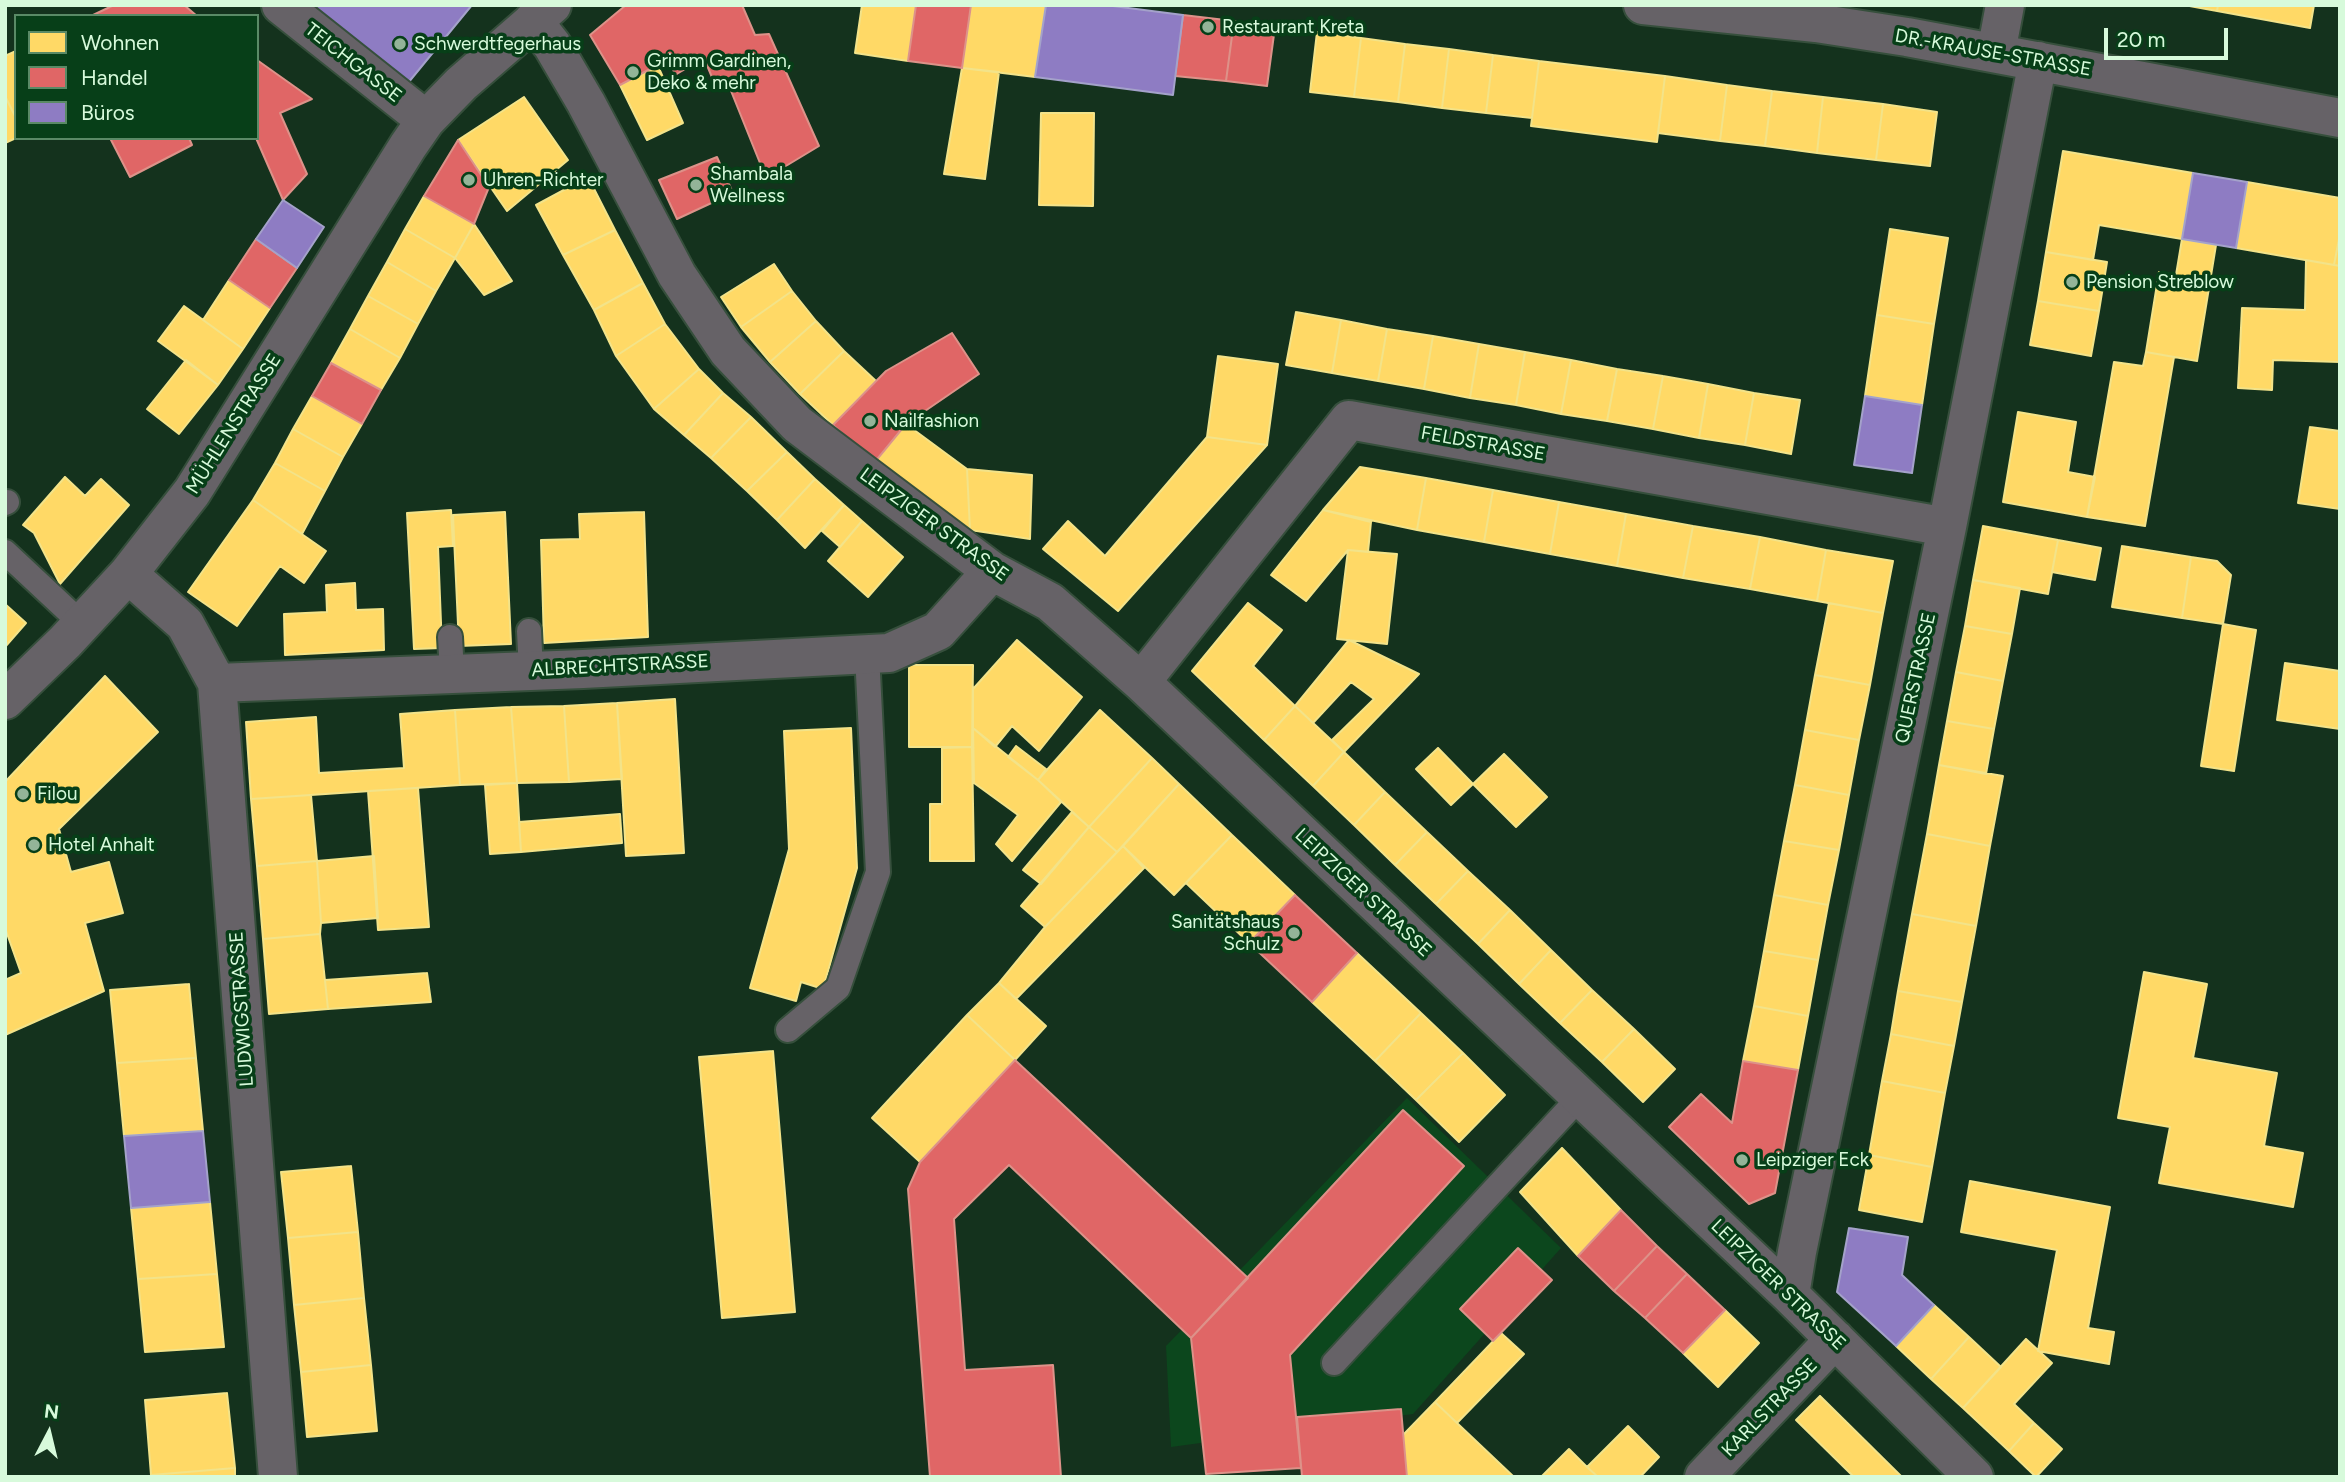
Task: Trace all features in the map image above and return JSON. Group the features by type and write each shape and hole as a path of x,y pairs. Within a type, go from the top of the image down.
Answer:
{"street":[{"name":"TEICHGASSE","path":"281,5 426,120"},
{"name":"DR.-KRAUSE-STRASSE","path":"1643,5 1816,23 1996,53 2340,118"},
{"path":"1996,53 2005,5"},
{"name":"MÜHLENSTRASSE","path":"5,700 128,574 192,492 426,120 461,84 543,13"},
{"name":"LEIPZIGER STRASSE","path":"543,13 552,45 586,103 677,275 728,351 797,424 992,571 1050,602 1141,682 1790,1295 1974,1477"},
{"name":"QUERSTRASSE","path":"1790,1295 1947,527 2038,61"},
{"name":"FELDSTRASSE","path":"1141,682 1349,420 1947,527"},
{"name":"ALBRECHTSTRASSE","path":"217,683 451,655 531,671 889,653 938,631 992,571"},
{"name":"LUDWIGSTRASSE","path":"128,574 185,624 217,683 278,1477"},
{"name":"KARLSTRASSE","path":"1704,1477 1835,1339"}],"lane":[{"path":"5,552 82,624"},
{"path":"529,631 531,671"},
{"path":"788,1030 838,988 878,872 867,654"},
{"path":"1334,1363 1580,1097"}],"shaded area":[{"path":"1407,1098 1561,1248 1413,1414 1171,1447 1166,1346"}],"building: Wohnen":[{"path":"862,5 916,5 908,61 855,53"},
{"path":"971,5 1046,5 1035,77 962,68"},
{"path":"2184,5 2218,5 2217,11"},
{"path":"2218,5 2314,5 2310,28 2217,11"},
{"path":"1317,32 1361,38 1354,97 1310,92"},
{"path":"1361,38 1405,44 1398,102 1354,97"},
{"path":"1405,44 1449,49 1442,108 1398,102"},
{"path":"1449,49 1493,55 1486,113 1442,108"},
{"path":"14,52 14,114 5,96 5,56"},
{"path":"1493,55 1539,61 1532,118 1486,113"},
{"path":"1539,61 1665,76 1657,142 1531,126"},
{"path":"658,66 683,123 647,140 620,85"},
{"path":"962,68 999,72 985,179 944,174"},
{"path":"1665,76 1727,85 1720,141 1658,133"},
{"path":"1727,85 1772,91 1765,146 1720,141"},
{"path":"1772,91 1823,97 1817,153 1765,146"},
{"path":"5,96 14,114 14,139 5,143"},
{"path":"524,97 568,160 507,211 458,140"},
{"path":"1823,97 1883,104 1876,160 1817,153"},
{"path":"1883,104 1937,112 1930,166 1876,160"},
{"path":"1041,113 1094,113 1093,206 1039,205"},
{"path":"2063,151 2193,173 2182,239 2099,225 2093,260 2046,252"},
{"path":"588,177 615,230 563,255 536,205"},
{"path":"2247,182 2340,198 2340,234 2334,265 2236,248"},
{"path":"424,196 474,224 455,258 405,229"},
{"path":"474,224 512,281 484,295 455,258"},
{"path":"405,229 455,258 436,291 387,262"},
{"path":"1890,229 1948,238 1934,324 1877,315"},
{"path":"615,230 643,283 594,310 563,255"},
{"path":"2340,234 2340,266 2334,265"},
{"path":"2182,239 2216,245 2197,361 2146,352 2159,272 2176,275"},
{"name":"Pension Streblow","path":"2046,252 2107,262 2099,311 2038,301"},
{"path":"2306,260 2340,266 2340,362 2273,360 2272,390 2238,388 2242,308 2305,310"},
{"path":"387,262 436,291 418,324 368,296"},
{"path":"774,264 792,291 741,327 721,297"},
{"path":"229,280 270,308 243,349 203,320"},
{"path":"643,283 665,324 616,356 594,310"},
{"path":"792,291 816,321 770,362 741,327"},
{"path":"368,296 418,324 400,358 350,329"},
{"path":"2038,301 2099,311 2091,356 2030,345"},
{"path":"184,306 243,349 218,385 158,341"},
{"path":"1296,312 1341,320 1332,373 1286,365"},
{"path":"1877,315 1934,324 1922,405 1865,396"},
{"path":"1341,320 1387,329 1378,381 1332,373"},
{"path":"816,321 844,351 800,394 770,362"},
{"path":"665,324 699,369 654,409 616,356"},
{"path":"350,329 400,358 381,390 331,363"},
{"path":"1387,329 1433,336 1424,389 1378,381"},
{"path":"1433,336 1479,344 1470,398 1424,389"},
{"path":"1479,344 1525,352 1516,405 1470,398"},
{"path":"844,351 876,381 833,425 800,394"},
{"path":"1525,352 1571,360 1561,414 1516,405"},
{"path":"2146,352 2174,357 2145,526 2087,517 2114,362 2143,366"},
{"path":"1218,356 1278,364 1267,445 1207,437"},
{"path":"186,360 218,385 179,434 147,409"},
{"path":"1571,360 1617,369 1607,421 1561,414"},
{"path":"699,369 723,393 684,435 654,409"},
{"path":"1617,369 1663,376 1653,429 1607,421"},
{"path":"1663,376 1708,384 1699,438 1653,429"},
{"path":"1708,384 1754,393 1745,445 1699,438"},
{"path":"723,393 751,417 711,458 684,435"},
{"path":"1754,393 1800,400 1791,454 1745,445"},
{"path":"312,396 362,424 343,457 293,429"},
{"path":"2018,412 2076,422 2068,472 2095,477 2087,517 2003,502"},
{"path":"751,417 787,452 747,491 711,458"},
{"path":"906,424 967,469 970,530 874,463"},
{"path":"2310,427 2340,431 2340,509 2298,503"},
{"path":"293,429 343,457 325,491 275,463"},
{"path":"1207,437 1267,445 1118,611 1043,549 1068,521 1105,556"},
{"path":"787,452 815,479 777,520 747,491"},
{"path":"275,463 325,491 302,534 253,500"},
{"path":"1360,467 1426,478 1417,530 1323,510"},
{"path":"967,469 1032,475 1030,539 970,530"},
{"path":"65,477 85,496 101,479 129,505 60,584 34,533 23,525"},
{"path":"1426,478 1493,490 1484,542 1417,530"},
{"path":"815,479 844,505 805,548 777,520"},
{"path":"1493,490 1559,502 1550,554 1484,542"},
{"path":"253,500 326,551 304,583 280,566 237,626 188,592"},
{"path":"1559,502 1626,514 1617,566 1550,554"},
{"path":"844,505 862,521 840,547 822,531"},
{"path":"451,510 453,546 438,547 442,648 414,649 407,513"},
{"path":"1323,510 1371,522 1368,552 1348,550 1306,601 1271,575"},
{"path":"505,512 511,644 459,646 453,515"},
{"path":"644,512 648,637 544,643 541,540 580,539 579,514"},
{"path":"1626,514 1693,526 1683,578 1617,566"},
{"path":"862,521 903,557 868,597 828,561"},
{"path":"1693,526 1760,537 1750,589 1683,578"},
{"path":"1983,526 2058,540 2048,594 1973,580"},
{"path":"1760,537 1826,550 1817,601 1750,589"},
{"path":"2058,540 2101,548 2095,580 2052,572"},
{"path":"2122,546 2191,557 2182,618 2112,607"},
{"path":"1348,550 1397,554 1387,644 1337,639"},
{"path":"1826,550 1893,561 1883,613 1817,601"},
{"path":"2191,557 2217,561 2231,575 2223,624 2182,618"},
{"path":"1973,580 2020,588 2012,634 1965,626"},
{"path":"355,583 356,610 383,609 384,650 285,655 284,614 327,612 326,585"},
{"path":"1248,603 1282,630 1253,666 1295,706 1264,740 1192,671"},
{"path":"1829,603 1883,613 1870,685 1815,675"},
{"path":"5,604 26,623 5,647"},
{"path":"2223,624 2256,630 2234,771 2201,766"},
{"path":"1965,626 2012,634 2003,681 1956,672"},
{"path":"1017,640 1082,697 1039,751 1012,726 995,747 973,728 973,689"},
{"path":"1349,640 1419,674 1344,752 1332,740 1374,699 1351,682 1313,723 1295,706"},
{"path":"2285,663 2340,671 2340,729 2277,720"},
{"path":"909,665 973,665 972,747 909,747"},
{"path":"1956,672 2003,681 1994,729 1947,721"},
{"path":"1815,675 1870,685 1859,740 1805,730"},
{"name":"Hotel Anhalt","path":"105,676 158,732 59,829 71,872 109,862 123,913 85,923 104,991 5,1035 5,980 21,973 5,928 5,782"},
{"path":"675,699 684,853 626,856 617,703"},
{"path":"617,703 622,779 569,782 564,706"},
{"path":"564,706 569,782 517,783 511,707"},
{"path":"1295,706 1344,752 1313,786 1264,740"},
{"path":"511,707 517,783 460,785 455,710"},
{"path":"455,710 460,785 251,799 246,722 316,717 319,773 404,768 400,714"},
{"path":"1100,710 1152,758 1089,827 1038,780"},
{"path":"1947,721 1994,729 1986,774 1939,765"},
{"path":"851,728 857,868 823,989 801,982 796,1001 750,988 789,849 784,731"},
{"path":"973,728 1061,802 1012,861 996,844 1018,815 974,783"},
{"path":"1805,730 1859,740 1849,795 1795,785"},
{"path":"1016,746 1046,769 1038,780 1008,757"},
{"path":"972,747 974,861 930,861 930,804 942,804 942,748"},
{"path":"1438,748 1473,784 1451,805 1416,769"},
{"path":"1344,752 1385,792 1354,825 1313,786"},
{"path":"1504,754 1547,797 1516,827 1473,784"},
{"path":"1152,758 1179,784 1117,852 1089,827"},
{"path":"1939,765 2003,776 1990,846 1927,834"},
{"path":"517,783 521,852 490,854 485,785"},
{"path":"1179,784 1232,835 1174,895 1123,846"},
{"path":"1795,785 1849,795 1839,850 1784,841"},
{"path":"418,788 429,927 378,930 368,791"},
{"path":"1385,792 1427,832 1395,865 1354,825"},
{"path":"311,795 317,861 257,866 251,799"},
{"path":"1072,812 1089,827 1041,884 1023,870"},
{"path":"620,814 622,843 521,852 519,822"},
{"path":"1089,827 1117,852 1045,927 1021,906"},
{"path":"1427,832 1468,871 1436,904 1395,865"},
{"path":"1927,834 1990,846 1976,926 1912,914"},
{"path":"1232,835 1295,895 1249,943 1186,883"},
{"path":"1784,841 1839,850 1828,905 1774,895"},
{"path":"1123,846 1144,868 1016,999 999,983 1045,927"},
{"path":"374,856 378,918 321,923 317,861"},
{"path":"317,861 320,934 263,939 257,866"},
{"path":"1468,871 1510,910 1478,944 1436,904"},
{"path":"1774,895 1828,905 1818,960 1764,951"},
{"path":"1510,910 1551,950 1519,984 1478,944"},
{"path":"1912,914 1976,926 1962,1002 1898,991"},
{"path":"320,934 328,1009 269,1014 263,939"},
{"path":"1551,950 1592,990 1560,1023 1519,984"},
{"path":"1764,951 1818,960 1808,1016 1754,1006"},
{"path":"1357,953 1421,1013 1375,1061 1312,1002"},
{"path":"2144,972 2207,984 2193,1058 2277,1073 2264,1146 2303,1153 2293,1207 2159,1183 2170,1127 2118,1118"},
{"path":"427,973 431,1002 328,1009 325,980"},
{"path":"999,983 1046,1026 1015,1060 967,1015"},
{"path":"189,984 196,1058 117,1063 110,990"},
{"path":"1592,990 1634,1029 1602,1062 1560,1023"},
{"path":"1898,991 1962,1002 1954,1046 1891,1034"},
{"path":"1754,1006 1808,1016 1798,1070 1743,1061"},
{"path":"1421,1013 1463,1053 1416,1100 1375,1061"},
{"path":"967,1015 1015,1060 920,1162 872,1118"},
{"path":"1634,1029 1675,1069 1643,1102 1602,1062"},
{"path":"1891,1034 1954,1046 1945,1093 1882,1081"},
{"path":"773,1051 795,1312 722,1318 699,1057"},
{"path":"1463,1053 1505,1095 1459,1142 1416,1100"},
{"path":"196,1058 203,1131 124,1136 117,1063"},
{"path":"1882,1081 1945,1093 1932,1167 1869,1155"},
{"path":"1562,1148 1621,1210 1578,1256 1520,1192"},
{"path":"1869,1155 1932,1167 1922,1222 1859,1210"},
{"path":"351,1166 358,1232 288,1238 281,1172"},
{"path":"1970,1181 2110,1207 2088,1328 2114,1332 2109,1364 2038,1351 2057,1250 1961,1232"},
{"path":"210,1202 217,1274 138,1279 131,1208"},
{"path":"358,1232 364,1298 294,1305 288,1238"},
{"path":"217,1274 224,1347 145,1352 138,1279"},
{"path":"364,1298 371,1365 301,1372 294,1305"},
{"path":"1934,1305 1969,1337 1931,1379 1896,1346"},
{"path":"1725,1310 1759,1343 1718,1387 1683,1353"},
{"path":"1501,1333 1524,1354 1457,1423 1435,1402"},
{"path":"1969,1337 2001,1367 1963,1408 1931,1379"},
{"path":"2026,1339 2052,1363 2014,1404 2034,1423 2009,1451 1963,1408"},
{"path":"371,1365 377,1431 307,1437 301,1372"},
{"path":"227,1393 235,1468 151,1475 145,1400"},
{"path":"1820,1396 1902,1477 1854,1477 1796,1420"},
{"path":"1435,1402 1514,1477 1407,1477 1403,1435"},
{"path":"2034,1423 2062,1449 2036,1477 2009,1451"},
{"path":"1628,1426 1659,1457 1640,1477 1598,1477 1587,1467"},
{"path":"1569,1449 1587,1467 1598,1477 1541,1477"},
{"path":"235,1468 235,1477 151,1477 151,1475"}],"building: Handel":[{"path":"114,5 184,5 195,14 95,14"},
{"path":"626,5 742,5 755,35 769,34 819,146 766,178 727,81 716,87 704,58 675,75 669,59 620,85 590,35"},
{"path":"916,5 971,5 962,68 908,61"},
{"path":"1183,15 1234,21 1226,81 1175,76"},
{"path":"1234,21 1275,27 1267,86 1226,81"},
{"path":"259,61 312,99 280,113 307,174 283,200 257,140 259,140"},
{"path":"111,140 190,140 192,145 130,177"},
{"path":"458,140 489,187 474,224 424,196"},
{"path":"717,157 733,193 677,219 659,180"},
{"path":"256,239 297,268 270,308 229,280"},
{"path":"952,333 979,374 906,424 874,463 833,425 886,371"},
{"path":"331,363 381,390 362,424 312,396"},
{"path":"1295,895 1357,953 1312,1002 1249,943"},
{"path":"1015,1060 1248,1278 1191,1338 1009,1165 954,1219 965,1370 1053,1365 1061,1477 930,1477 908,1189 920,1162"},
{"name":"Leipziger Eck","path":"1743,1061 1798,1070 1775,1193 1749,1204 1669,1127 1701,1094 1732,1123"},
{"path":"1403,1110 1464,1166 1290,1355 1301,1468 1206,1474 1191,1338"},
{"path":"1621,1210 1657,1246 1614,1291 1578,1256"},
{"path":"1657,1246 1687,1274 1645,1318 1614,1291"},
{"path":"1518,1248 1552,1280 1493,1341 1460,1309"},
{"path":"1687,1274 1725,1310 1683,1353 1645,1318"},
{"path":"1401,1409 1407,1477 1302,1477 1297,1417"}],"building: Büros":[{"name":"Schwerdtfegerhaus","path":"310,5 472,5 408,83"},
{"path":"1046,5 1105,5 1183,15 1173,95 1035,77"},
{"path":"2193,173 2247,182 2236,248 2182,239"},
{"path":"283,200 324,227 297,268 256,239"},
{"path":"1865,396 1922,405 1912,473 1854,465"},
{"path":"203,1131 210,1202 131,1208 124,1136"},
{"path":"1849,1228 1908,1237 1902,1275 1934,1305 1896,1346 1837,1292"}],"place":[{"name":"Restaurant Kreta","path":"1208,27"},
{"name":"Schwerdtfegerhaus","path":"400,44"},
{"name":"Grimm Gardinen, Deko & mehr","path":"633,72"},
{"name":"Uhren-Richter","path":"469,180"},
{"name":"Shambala Wellness","path":"696,185"},
{"name":"Pension Streblow","path":"2072,282"},
{"name":"Nailfashion","path":"870,421"},
{"name":"Filou","path":"23,794"},
{"name":"Hotel Anhalt","path":"34,845"},
{"name":"Sanitätshaus Schulz","path":"1294,933"},
{"name":"Leipziger Eck","path":"1742,1160"}]}
